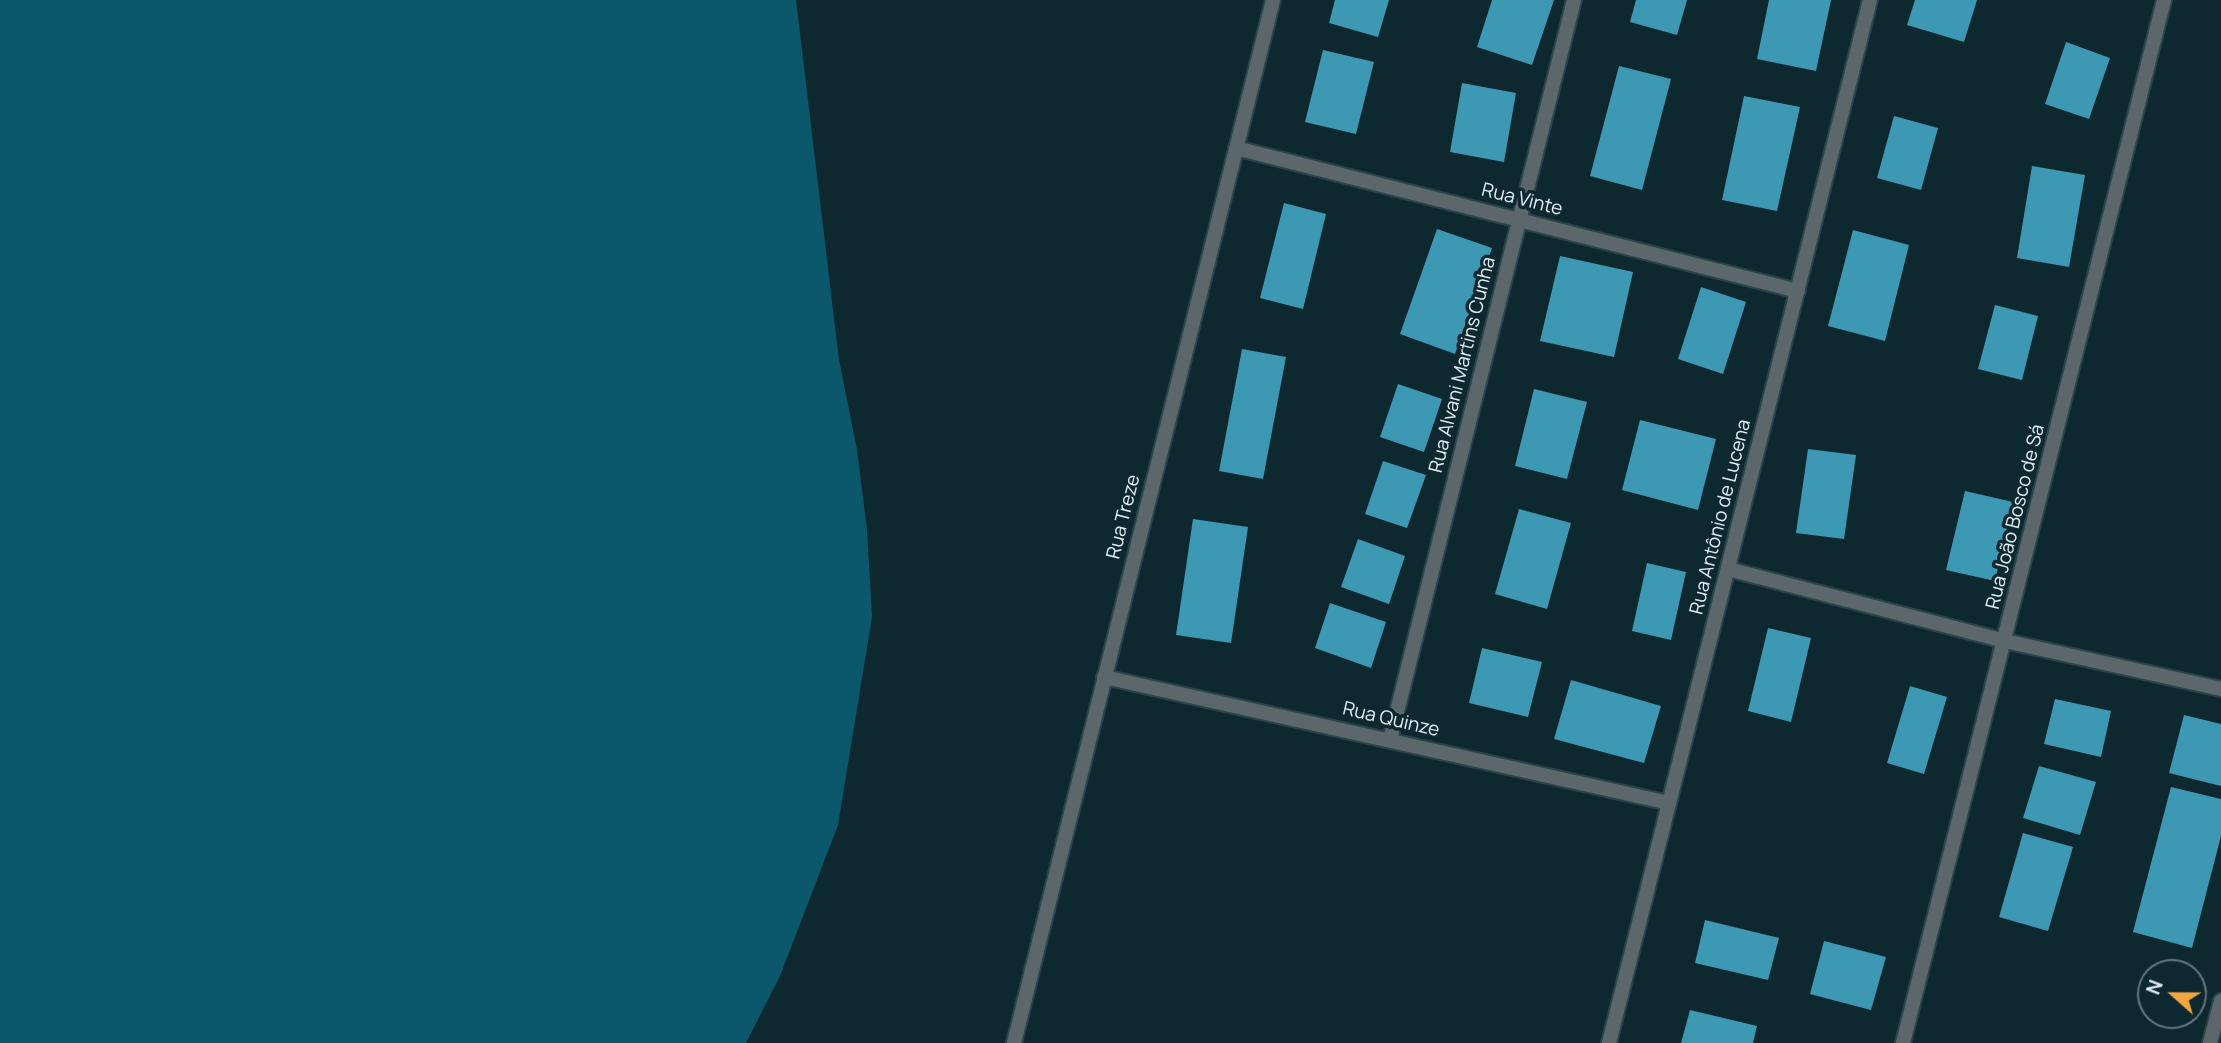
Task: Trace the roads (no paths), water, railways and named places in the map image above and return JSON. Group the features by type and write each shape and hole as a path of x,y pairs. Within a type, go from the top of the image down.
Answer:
{"lane":[{"name":"Rua Treze","path":"1014,1043 1273,0"},
{"name":"Rua Alvani Martins Cunha","path":"1390,740 1574,0"},
{"name":"Rua Antônio de Lucena","path":"1609,1043 1870,0"},
{"name":"Rua João Bosco de Sá","path":"1903,1043 2164,0"},
{"name":"Rua Vinte","path":"1236,148 1798,291"},
{"path":"1728,569 2005,641 2221,689"},
{"name":"Rua Quinze","path":"1104,677 1669,803"},
{"path":"2210,1043 2221,1001"}]}
